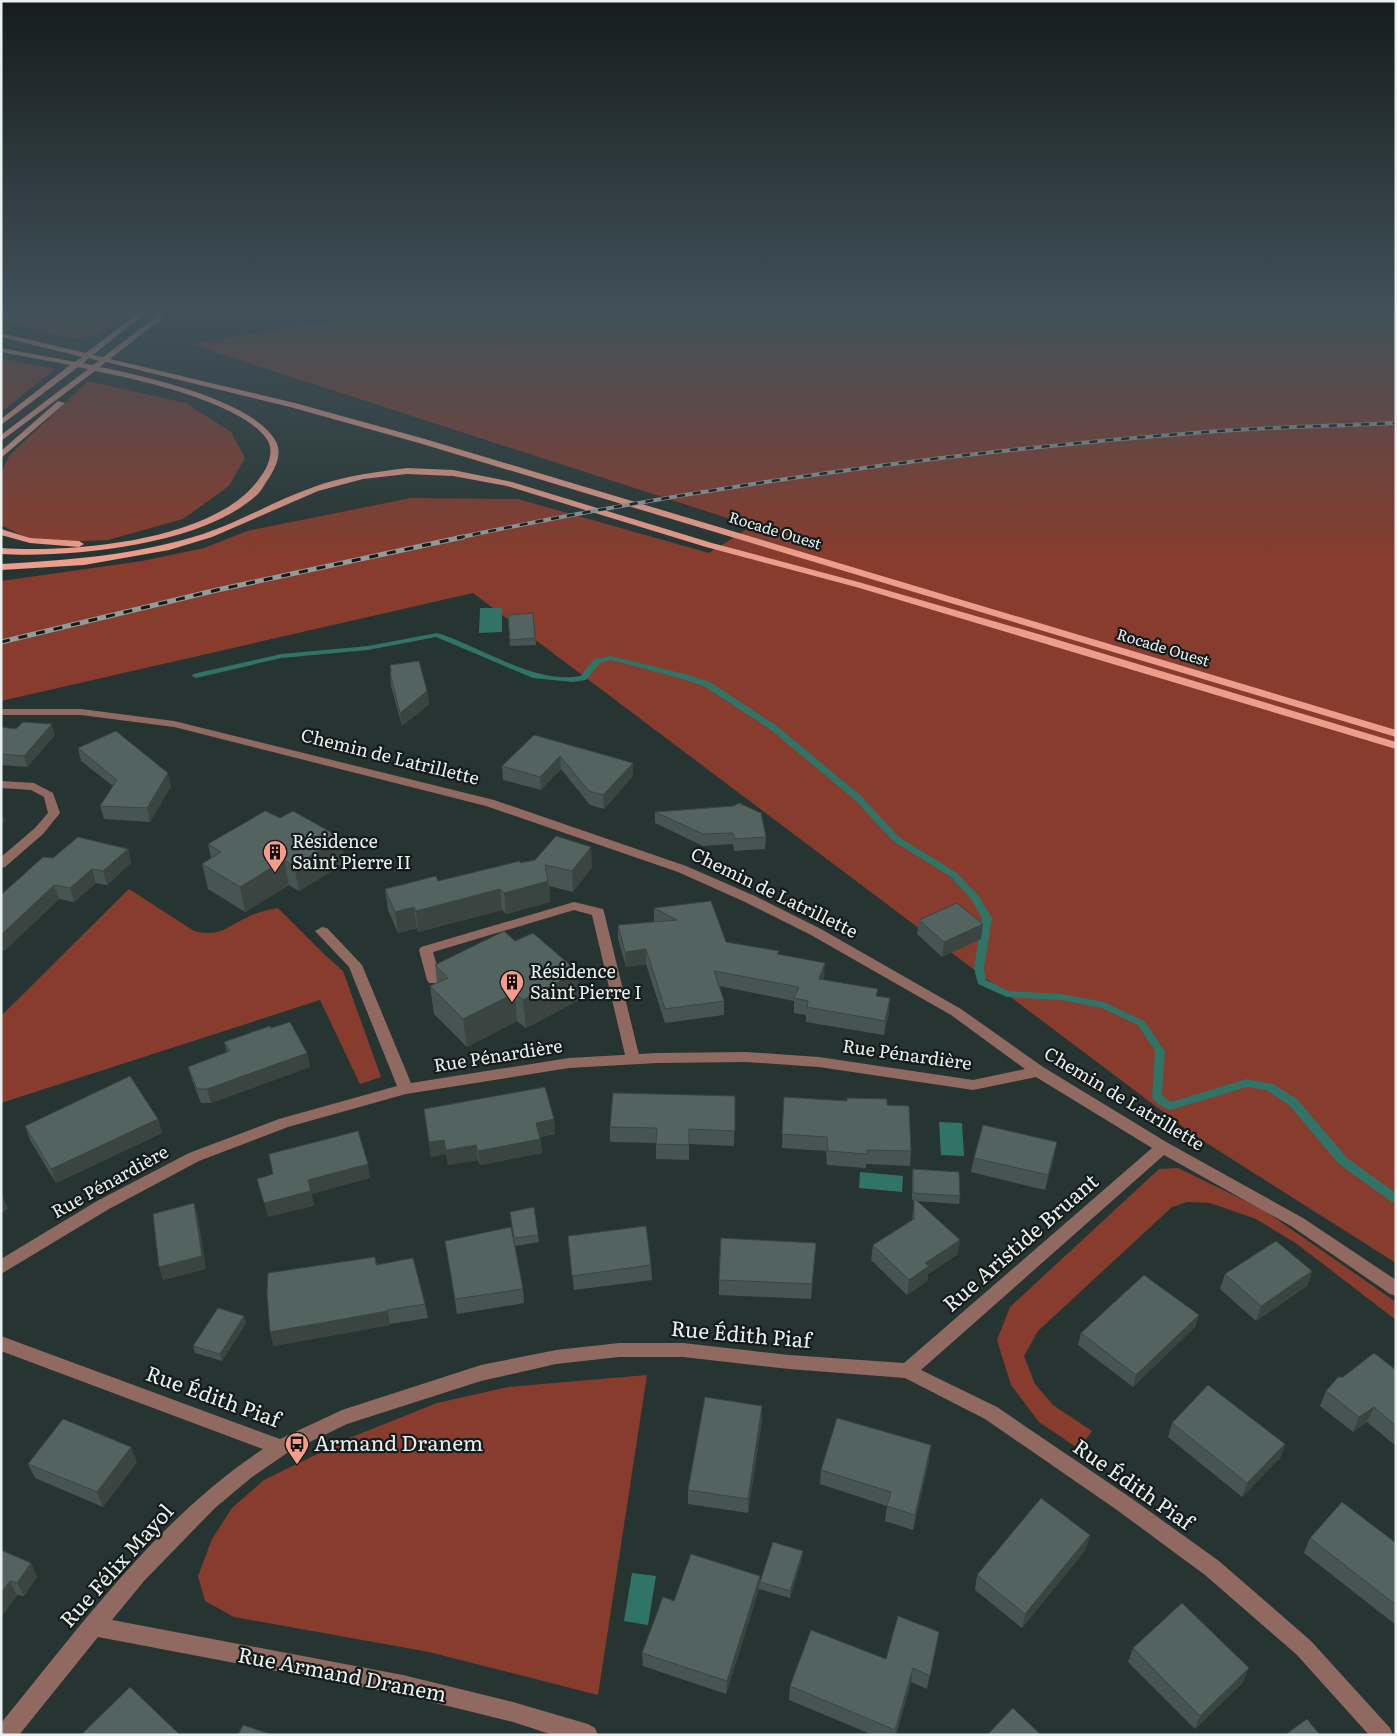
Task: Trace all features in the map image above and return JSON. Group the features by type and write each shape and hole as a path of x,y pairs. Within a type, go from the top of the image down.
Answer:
{"main road":[{"path":"1,423 40,393"},
{"path":"1,439 60,393"},
{"path":"1,456 71,393"},
{"path":"1,551 47,554 150,539 191,529 226,514 258,492 268,477 274,459 272,440 253,420 230,407 185,393"},
{"name":"Rocade Ouest","path":"241,393 292,405 513,467 1396,734"},
{"path":"1,567 56,565 138,554 209,535 300,495 346,480 399,472 453,473 496,480 708,545 860,585 1396,746"},
{"path":"1,532 9,536 41,542 114,545"}],"street":[{"name":"Chemin de Latrillette","path":"1,712 81,712 174,724 490,803 672,866 750,899 816,932 956,1012 1038,1071 1163,1147 1297,1222 1396,1289"},
{"path":"1,784 34,787 49,794 54,813 39,831 1,864"},
{"path":"434,980 426,950 574,906 598,912 633,1060"},
{"path":"322,931 355,965 406,1089"},
{"name":"Rue Pénardière","path":"1,1267 103,1205 194,1158 284,1123 406,1089 569,1063 633,1060 746,1058 819,1062 973,1085 1038,1071"},
{"name":"Rue Aristide Bruant","path":"907,1371 1163,1147"},
{"name":"Rue Édith Piaf","path":"1,1343 281,1447 342,1418 393,1401 481,1374 556,1357 619,1350 683,1350 790,1362 907,1371 991,1413 1212,1568 1304,1648 1383,1735"},
{"name":"Rue Félix Mayol","path":"5,1735 137,1574 208,1502 244,1471 281,1447"},
{"name":"Rue Armand Dranem","path":"93,1626 403,1685 513,1712 588,1735"}],"shaded area":[{"path":"1,393 25,393 1,412"},
{"path":"75,393 142,393 186,403 231,432 245,458 229,486 183,519 108,540 37,543 1,525 1,473 9,456"},
{"path":"341,393 1396,393 1396,1263 1194,1135 473,593 1,701 1,581 142,561 204,548 247,531 411,498 518,499 709,553 752,526"},
{"path":"480,608 502,608 502,632 479,633"},
{"path":"129,889 194,931 203,933 223,930 256,914 278,908 343,971 381,1077 360,1084 320,1000 1,1103 1,1016"},
{"path":"939,1122 962,1123 964,1156 941,1155"},
{"path":"1178,1168 1262,1209 1396,1302 1396,1320 1297,1244 1256,1219 1210,1203 1187,1202 1172,1207 1038,1331 1024,1356 1035,1384 1053,1405 1092,1431 1079,1449 1039,1422 1011,1385 997,1340 1010,1307 1159,1169"},
{"path":"860,1172 903,1176 902,1192 859,1188"},
{"path":"647,1375 598,1695 429,1652 234,1617 205,1601 198,1576 212,1539 232,1508 264,1480 352,1437 437,1403 508,1387"},
{"path":"632,1573 656,1576 648,1625 624,1621"}],"building":[{"path":"533,613 535,638 510,640 508,615"},
{"path":"419,661 427,691 400,713 390,673 390,665"},
{"path":"23,722 52,724 24,756 1,754 1,727 16,729"},
{"path":"116,731 168,773 147,808 100,806 117,780 78,748"},
{"path":"534,735 633,763 603,795 589,791 560,756 540,777 502,766"},
{"path":"739,803 761,813 766,837 735,839 733,833 703,834 655,812 734,806"},
{"path":"265,811 280,818 293,811 341,838 294,866 284,860 240,887 202,864 221,852 208,844"},
{"path":"556,836 591,847 572,871 545,865 548,881 504,893 500,889 416,911 414,907 395,912 385,889 436,876 438,881 520,861 520,863 535,860"},
{"path":"78,837 128,849 103,871 92,869 70,888 54,885 1,935 1,895 43,857 53,858"},
{"path":"711,901 726,942 779,951 777,954 825,963 819,979 878,989 876,996 890,998 885,1021 807,1007 808,1001 794,998 799,987 714,971 724,1001 665,1009 646,949 625,952 618,925 677,920 654,908"},
{"path":"957,903 983,924 944,942 919,920"},
{"path":"504,931 515,941 533,933 578,972 523,1000 515,993 463,1019 430,986 448,978 435,965"},
{"path":"290,1022 307,1053 207,1089 197,1089 188,1067 230,1051 224,1042 270,1026 271,1028"},
{"path":"130,1076 158,1119 51,1169 25,1126"},
{"path":"545,1087 554,1119 536,1123 540,1139 478,1151 476,1145 446,1150 444,1140 429,1142 424,1109"},
{"path":"613,1093 735,1096 735,1131 689,1129 689,1145 656,1144 657,1128 610,1127"},
{"path":"784,1097 847,1101 847,1098 887,1099 887,1105 909,1106 911,1151 867,1150 867,1154 828,1151 827,1137 782,1134"},
{"path":"983,1125 1057,1142 1048,1175 974,1158"},
{"path":"358,1131 368,1164 308,1180 311,1191 264,1203 257,1179 273,1174 269,1154"},
{"path":"913,1169 959,1172 960,1196 913,1193"},
{"path":"914,1198 960,1240 925,1263 929,1266 909,1280 873,1245 914,1219"},
{"path":"194,1203 202,1256 159,1267 153,1214"},
{"path":"534,1207 538,1235 514,1238 510,1212"},
{"path":"646,1226 651,1265 572,1276 568,1236"},
{"path":"511,1227 523,1289 455,1299 445,1241"},
{"path":"721,1238 816,1243 812,1284 719,1280"},
{"path":"1276,1241 1312,1271 1261,1306 1225,1274"},
{"path":"375,1257 376,1265 413,1258 425,1304 270,1332 267,1293 268,1273"},
{"path":"1144,1275 1199,1315 1136,1375 1081,1333"},
{"path":"218,1308 244,1316 220,1354 193,1346"},
{"path":"1374,1353 1396,1370 1396,1426 1374,1407 1359,1417 1326,1391 1338,1377 1343,1377"},
{"path":"1208,1385 1285,1444 1247,1483 1172,1423"},
{"path":"705,1397 762,1406 748,1499 688,1490"},
{"path":"837,1418 931,1445 915,1515 887,1506 891,1492 821,1470"},
{"path":"63,1419 131,1447 97,1492 28,1464"},
{"path":"1041,1498 1090,1535 1025,1614 977,1575"},
{"path":"1342,1502 1396,1543 1396,1605 1310,1538"},
{"path":"773,1542 803,1551 790,1591 760,1582"},
{"path":"1,1550 31,1563 17,1583 10,1581 1,1593"},
{"path":"691,1554 760,1576 727,1681 642,1653 663,1597 674,1601"},
{"path":"1182,1603 1249,1668 1200,1716 1133,1648"},
{"path":"898,1616 939,1632 930,1676 913,1668 895,1730 790,1686 811,1630 886,1659"},
{"path":"130,1687 180,1735 81,1735"},
{"path":"1013,1708 1041,1735 987,1735"},
{"path":"1307,1719 1320,1735 1285,1735"},
{"path":"243,1725 273,1735 238,1735"}],"waterway":[{"path":"196,676 281,656 368,648 437,635 536,676 572,680 583,678 597,661 611,658 707,684 774,728 858,798 896,839 954,875 975,897 987,918 979,968 981,982 1007,994 1061,997 1104,1005 1141,1023 1160,1051 1157,1097 1170,1106 1247,1083 1269,1087 1293,1102 1343,1161 1396,1199"}],"railway":[{"path":"457,538 643,502 924,460 1018,449 1206,432 1396,423"},
{"path":"1,642 217,590 463,537"}],"place":[{"name":"Résidence Saint Pierre II","path":"275,873"},
{"name":"Résidence Saint Pierre I","path":"512,1003"},
{"name":"Armand Dranem","path":"297,1465"}]}
